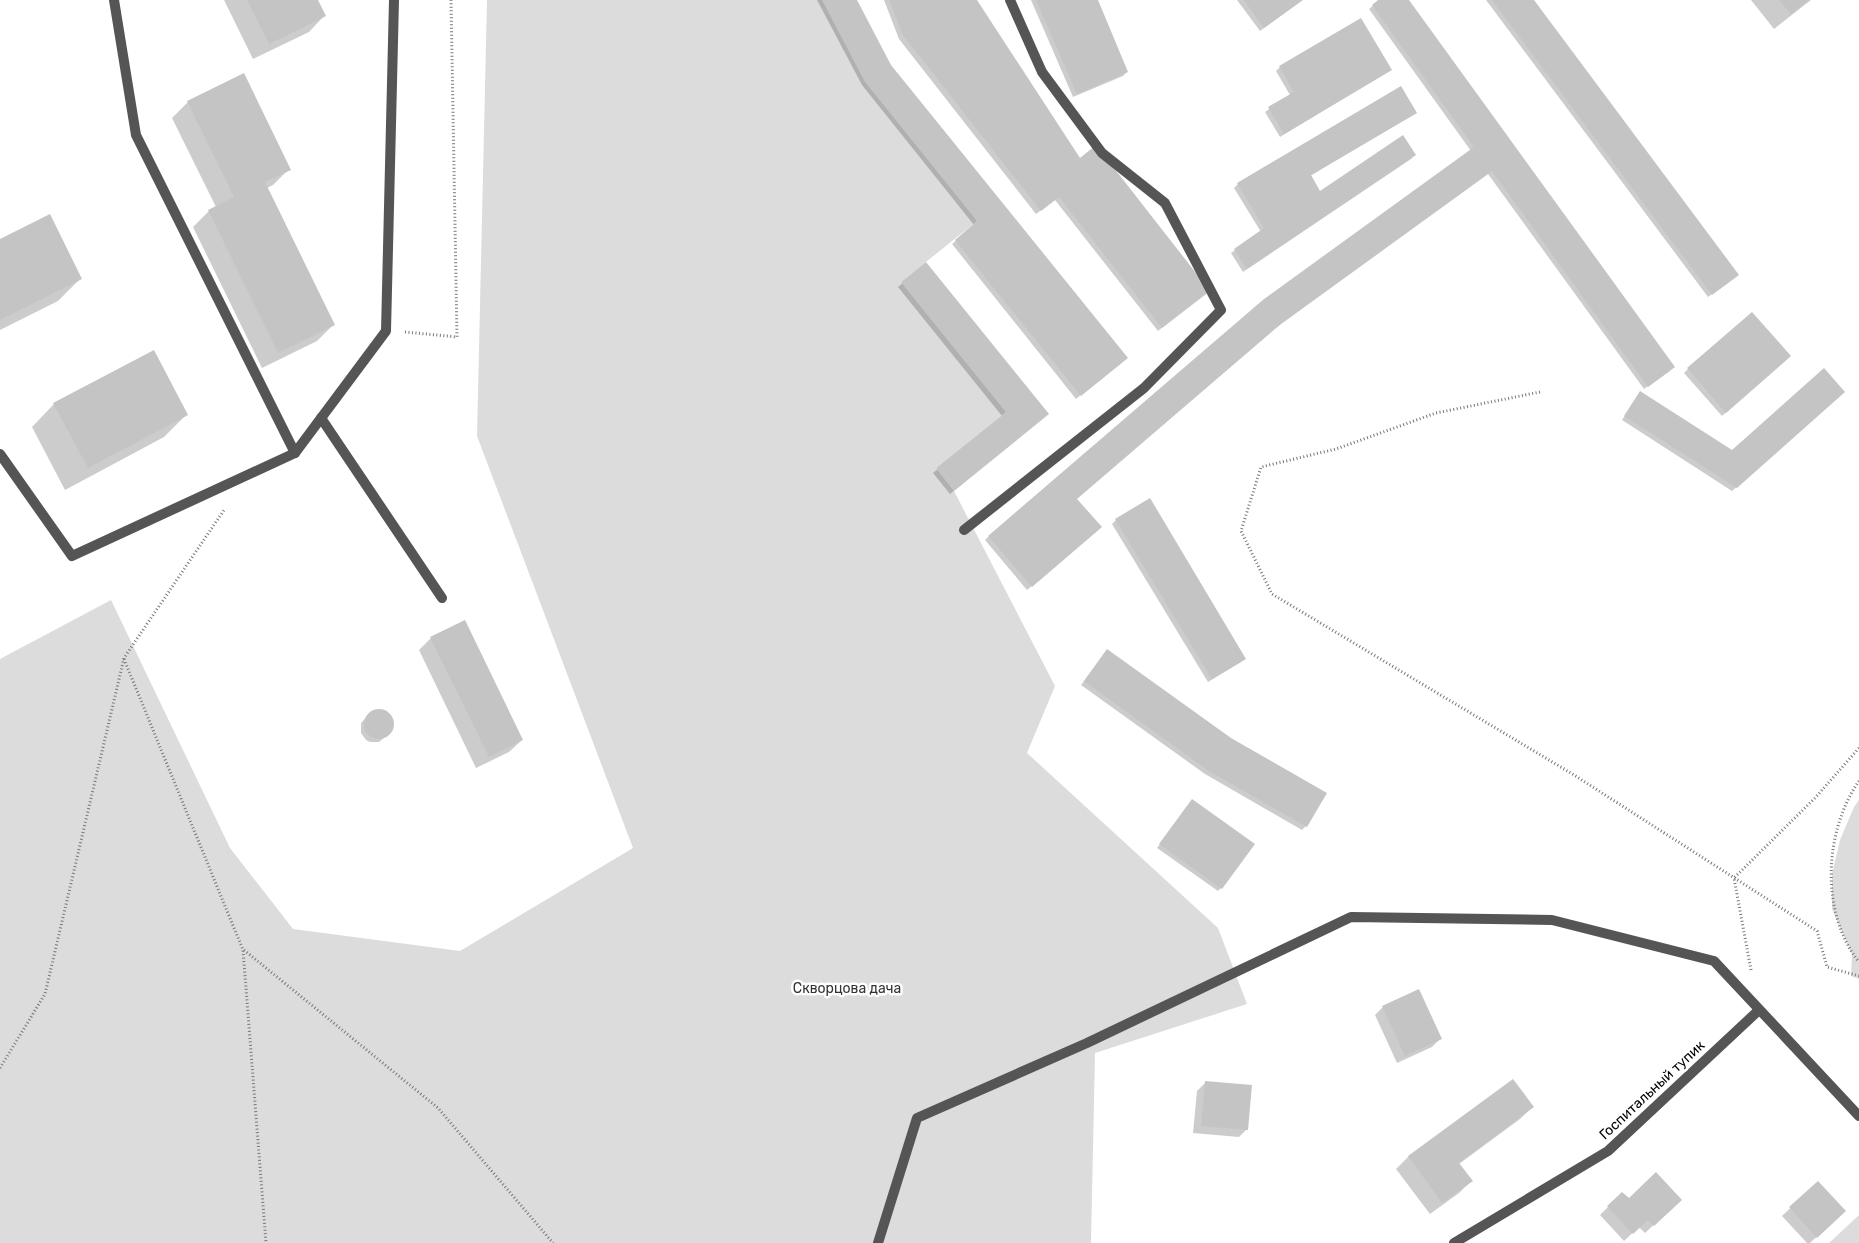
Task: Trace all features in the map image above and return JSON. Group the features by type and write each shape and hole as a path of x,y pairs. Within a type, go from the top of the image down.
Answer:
{"street":[{"path":"114,0 136,135 295,453"},
{"path":"0,454 72,556 295,453 386,331 394,0"},
{"path":"964,530 1144,388 1221,310 1165,202 1102,153 1042,72 1010,0"},
{"path":"321,418 442,598"},
{"path":"878,1243 917,1118 1087,1043 1351,917 1552,920 1714,961 1859,1116"},
{"name":"Госпитальный тупик","path":"1454,1243 1608,1151 1759,1010"}],"path":[{"path":"386,331 457,337 451,0"},
{"path":"1540,392 1436,413 1336,449 1261,467 1241,530 1272,594 1574,775 1817,931 1827,968 1859,976"},
{"path":"0,1068 45,994 124,658 226,506"},
{"path":"124,658 243,950 266,1243"},
{"path":"1734,878 1814,798 1859,748"},
{"path":"1859,781 1850,796 1833,840 1832,874 1837,918 1852,954 1859,962"},
{"path":"1734,878 1752,972"},
{"path":"243,950 438,1108 553,1243"}],"green space":[{"name":"Скворцова дача","path":"487,0 822,0 977,221 901,282 1006,412 936,468 954,491 1055,686 1027,753 1218,928 1247,1004 1095,1053 1091,1243 0,1243 0,659 111,600 230,848 293,929 460,951 633,848 477,436"},
{"path":"1859,800 1859,979 1851,976 1852,954 1832,909 1832,874 1840,840 1854,807"},
{"path":"1859,1215 1859,1243 1829,1243"}],"building":[{"path":"247,0 318,0 326,16 269,44"},
{"path":"822,0 857,0 891,65 1128,358 1081,396 955,240 977,221 865,82"},
{"path":"889,0 977,0 1080,158 1096,145 1210,291 1162,328 1059,197 1041,211 903,35"},
{"path":"1036,0 1098,0 1128,72 1077,94"},
{"path":"1244,0 1303,0 1264,28"},
{"path":"1378,0 1409,0 1675,367 1648,387 1492,171 1282,323 1077,499 1102,527 1032,587 988,536 1264,299 1474,147 1372,5"},
{"path":"1492,0 1534,0 1739,275 1712,295"},
{"path":"1779,0 1809,0 1791,14"},
{"path":"1361,18 1392,70 1284,134 1268,107 1294,92 1279,66"},
{"path":"244,73 291,170 265,182 335,325 278,353 208,210 234,197 187,101"},
{"path":"1401,86 1417,113 1311,175 1320,191 1403,135 1416,155 1247,269 1234,249 1264,228 1237,183"},
{"path":"50,214 82,279 0,320 0,239"},
{"path":"926,262 1049,414 954,491 936,468 1006,412 901,282"},
{"path":"1752,312 1791,356 1726,413 1687,368"},
{"path":"154,350 188,415 88,468 53,403"},
{"path":"1824,368 1845,392 1737,488 1624,416 1640,391 1732,450"},
{"path":"1150,498 1246,659 1212,679 1115,519"},
{"path":"465,620 523,740 489,757 430,637"},
{"path":"1107,649 1231,738 1327,793 1307,827 1209,771 1084,681"},
{"path":"379,709 390,713 394,724 390,735 379,739 368,735 364,724 368,713"},
{"path":"1192,799 1255,844 1222,889 1159,844"},
{"path":"1419,989 1442,1039 1405,1056 1382,1006"},
{"path":"1513,1079 1534,1107 1459,1163 1473,1181 1442,1203 1408,1156"},
{"path":"1205,1081 1252,1085 1248,1130 1201,1126"},
{"path":"1656,1172 1682,1200 1654,1226 1648,1220 1633,1234 1607,1206 1622,1192 1629,1198"},
{"path":"1818,1181 1846,1211 1817,1238 1789,1207"}]}
